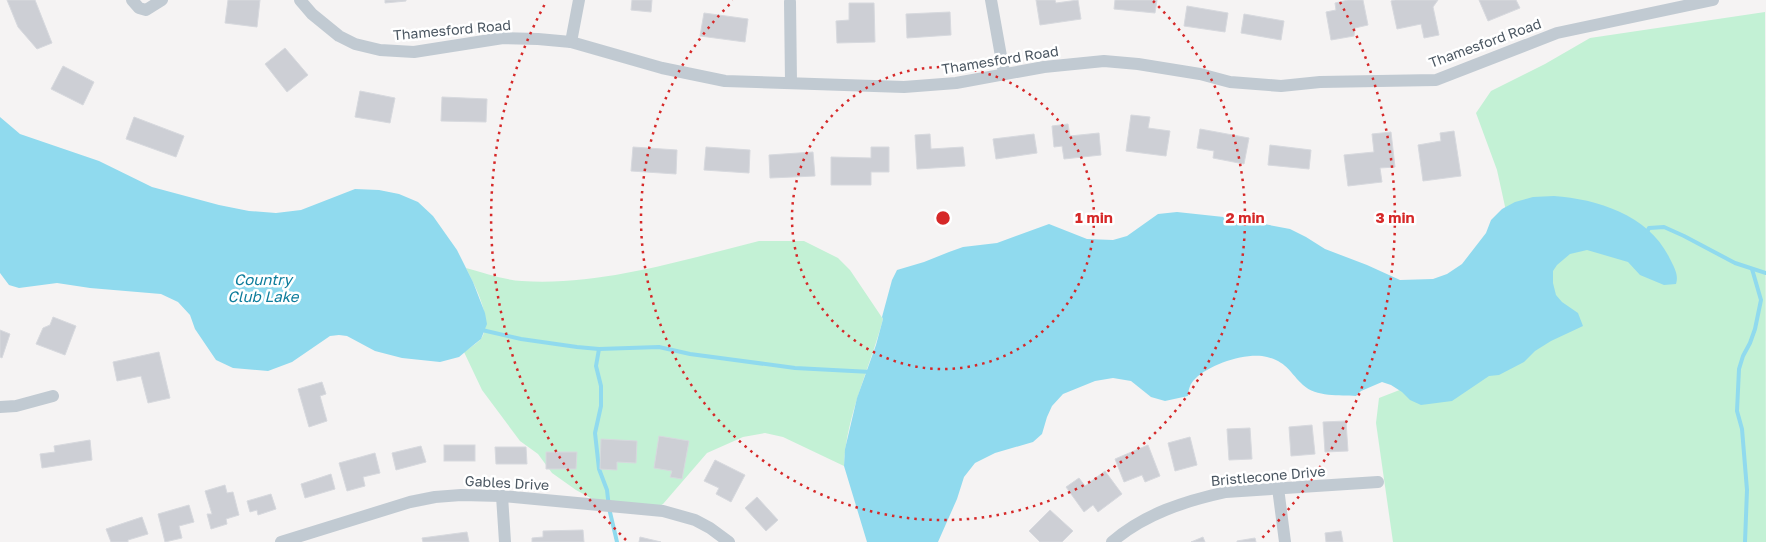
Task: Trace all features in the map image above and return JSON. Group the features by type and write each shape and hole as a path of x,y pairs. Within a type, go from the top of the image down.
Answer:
{"street":[{"path":"132,0 142,10 150,9 162,0"},
{"name":"Thamesford Road","path":"300,0 312,14 339,36 355,44 380,50 414,52 502,38 571,42 662,68 725,81 904,87 956,83 1004,73 1104,61 1138,64 1200,74 1230,82 1281,86 1320,82 1436,80 1557,32 1713,0"},
{"path":"571,42 579,0"},
{"path":"991,0 1004,73"},
{"path":"790,2 791,82"},
{"path":"0,407 16,406 53,396"},
{"name":"Bristlecone Drive","path":"1112,542 1150,516 1188,501 1226,492 1378,482"},
{"path":"1278,488 1285,542"},
{"name":"Gables Drive","path":"281,542 304,539 418,500 461,496 502,496 663,510 695,520 729,542"},
{"path":"502,496 505,542"}],"green space":[{"path":"1765,12 1766,542 1393,542 1376,423 1379,398 1415,384 1513,243 1497,170 1476,113 1491,91 1545,64 1590,38"},
{"path":"759,241 804,241 838,258 850,270 883,319 849,428 844,466 783,437 765,433 743,437 707,453 663,504 644,514 609,508 576,490 552,473 538,454 520,441 482,390 464,352 480,340 485,324 482,304 466,268 522,281 582,280 642,270"}],"water":[{"name":"Country Club Lake","path":"0,117 20,134 99,161 152,187 219,205 249,211 276,213 301,210 355,189 379,190 399,194 418,202 433,216 457,250 473,282 485,313 487,324 481,339 459,357 440,362 402,358 375,351 347,336 330,336 292,362 268,371 233,368 216,360 195,329 190,315 178,302 161,294 90,288 57,283 19,288 9,285 0,273"},
{"path":"1554,196 1588,201 1605,206 1636,221 1650,231 1661,244 1676,271 1676,284 1664,285 1640,275 1628,262 1587,250 1570,254 1553,271 1553,283 1556,295 1562,302 1578,313 1583,326 1551,341 1535,351 1524,362 1499,375 1489,376 1452,401 1421,405 1410,400 1391,385 1382,382 1361,391 1356,396 1315,392 1303,385 1288,368 1279,362 1259,356 1229,360 1219,364 1193,381 1188,396 1165,401 1151,397 1131,381 1113,378 1095,381 1063,394 1052,406 1042,434 1033,442 995,453 975,463 964,477 957,499 938,542 867,542 844,466 845,449 857,398 876,345 892,280 897,270 963,247 997,243 1049,224 1087,239 1113,240 1127,236 1158,214 1177,212 1233,218 1290,229 1325,249 1400,280 1433,279 1447,274 1462,264 1486,233 1491,220 1502,209 1515,202 1533,197"}],"building":[{"path":"7,0 35,0 52,43 37,49 18,27"},
{"path":"228,0 260,0 257,27 225,23"},
{"path":"385,0 406,0 406,1 385,3"},
{"path":"632,0 652,0 651,12 631,10"},
{"path":"1036,0 1055,0 1056,3 1078,0 1081,19 1040,25"},
{"path":"1115,0 1157,0 1155,13 1114,9"},
{"path":"1348,0 1363,0 1368,25 1355,28 1354,36 1331,40 1326,12 1336,10 1335,3"},
{"path":"1438,0 1433,7 1439,35 1424,38 1421,24 1397,29 1391,1"},
{"path":"1479,0 1516,0 1520,8 1488,21"},
{"path":"849,3 874,3 875,42 837,43 836,21 849,20"},
{"path":"1187,6 1228,13 1225,32 1184,26"},
{"path":"950,12 951,35 907,38 906,14"},
{"path":"704,13 748,19 745,42 700,36"},
{"path":"1244,14 1284,21 1281,40 1241,33"},
{"path":"285,48 308,75 287,92 265,64"},
{"path":"63,66 94,82 83,105 51,89"},
{"path":"360,91 395,98 390,123 355,117"},
{"path":"442,97 487,99 486,122 441,121"},
{"path":"1131,115 1150,117 1148,128 1170,131 1166,156 1126,151"},
{"path":"134,117 184,136 176,157 126,139"},
{"path":"1068,124 1070,136 1099,133 1101,155 1064,159 1062,146 1054,147 1052,126"},
{"path":"1200,129 1249,138 1244,164 1213,158 1214,151 1197,148"},
{"path":"1454,131 1461,176 1423,181 1418,145 1441,141 1440,133"},
{"path":"1391,132 1395,167 1380,168 1382,182 1348,186 1344,155 1374,152 1372,134"},
{"path":"930,134 931,149 963,147 965,166 917,169 915,135"},
{"path":"1034,134 1037,153 996,159 993,139"},
{"path":"1270,145 1311,150 1309,169 1268,165"},
{"path":"633,147 677,150 676,174 631,171"},
{"path":"706,147 750,150 749,173 704,170"},
{"path":"871,147 889,147 889,172 871,172 871,185 831,185 831,157 871,158"},
{"path":"813,152 815,176 770,178 769,155"},
{"path":"53,317 76,326 65,355 36,344 43,328 50,325"},
{"path":"0,330 10,334 2,358 0,357"},
{"path":"159,352 170,398 148,403 141,376 117,381 113,362"},
{"path":"322,382 326,394 320,396 327,421 309,427 298,389"},
{"path":"1346,421 1348,451 1325,452 1323,422"},
{"path":"1312,425 1315,454 1291,456 1289,427"},
{"path":"1250,428 1252,459 1229,460 1227,429"},
{"path":"659,436 689,441 682,479 670,477 672,471 654,468"},
{"path":"1190,437 1197,465 1175,471 1168,443"},
{"path":"601,439 637,441 636,463 617,462 617,470 600,469"},
{"path":"90,440 92,460 42,468 40,454 55,452 54,446"},
{"path":"444,445 475,445 475,461 444,461"},
{"path":"1148,445 1160,476 1145,482 1142,475 1124,482 1115,459"},
{"path":"421,446 426,462 396,470 392,453"},
{"path":"495,447 526,447 527,464 496,464"},
{"path":"546,452 577,452 576,469 546,469"},
{"path":"375,453 380,473 363,477 365,486 347,491 339,463"},
{"path":"715,460 745,475 731,502 716,494 719,488 704,481"},
{"path":"1105,471 1122,494 1098,512 1093,505 1084,512 1066,487 1079,478 1085,486"},
{"path":"331,474 335,489 305,498 301,484"},
{"path":"225,485 227,493 233,492 239,515 226,519 227,524 211,529 207,514 212,514 205,491"},
{"path":"271,494 276,509 258,515 257,510 250,512 247,501"},
{"path":"757,497 778,520 766,531 745,508"},
{"path":"189,505 194,522 179,526 182,538 165,542 158,514"},
{"path":"1050,510 1073,531 1062,542 1040,542 1029,531"},
{"path":"142,517 148,534 128,540 128,542 111,542 106,529"},
{"path":"583,530 584,542 532,542 532,538 543,537 543,531"},
{"path":"1341,531 1343,542 1326,542 1325,533"},
{"path":"467,532 469,542 423,542 422,538"},
{"path":"640,537 661,542 639,542"},
{"path":"1203,537 1205,542 1191,542"},
{"path":"1255,538 1256,542 1237,542 1237,541"}],"waterway":[{"path":"1647,232 1649,228 1664,227 1735,263 1766,273"},
{"path":"1745,542 1747,490 1742,429 1737,411 1739,369 1755,329 1761,300 1752,269"},
{"path":"482,330 521,339 577,347 599,349 659,347 690,354 795,368 871,372"},
{"path":"599,349 596,366 601,386 601,406 595,433 599,469 607,490 617,542"}]}
